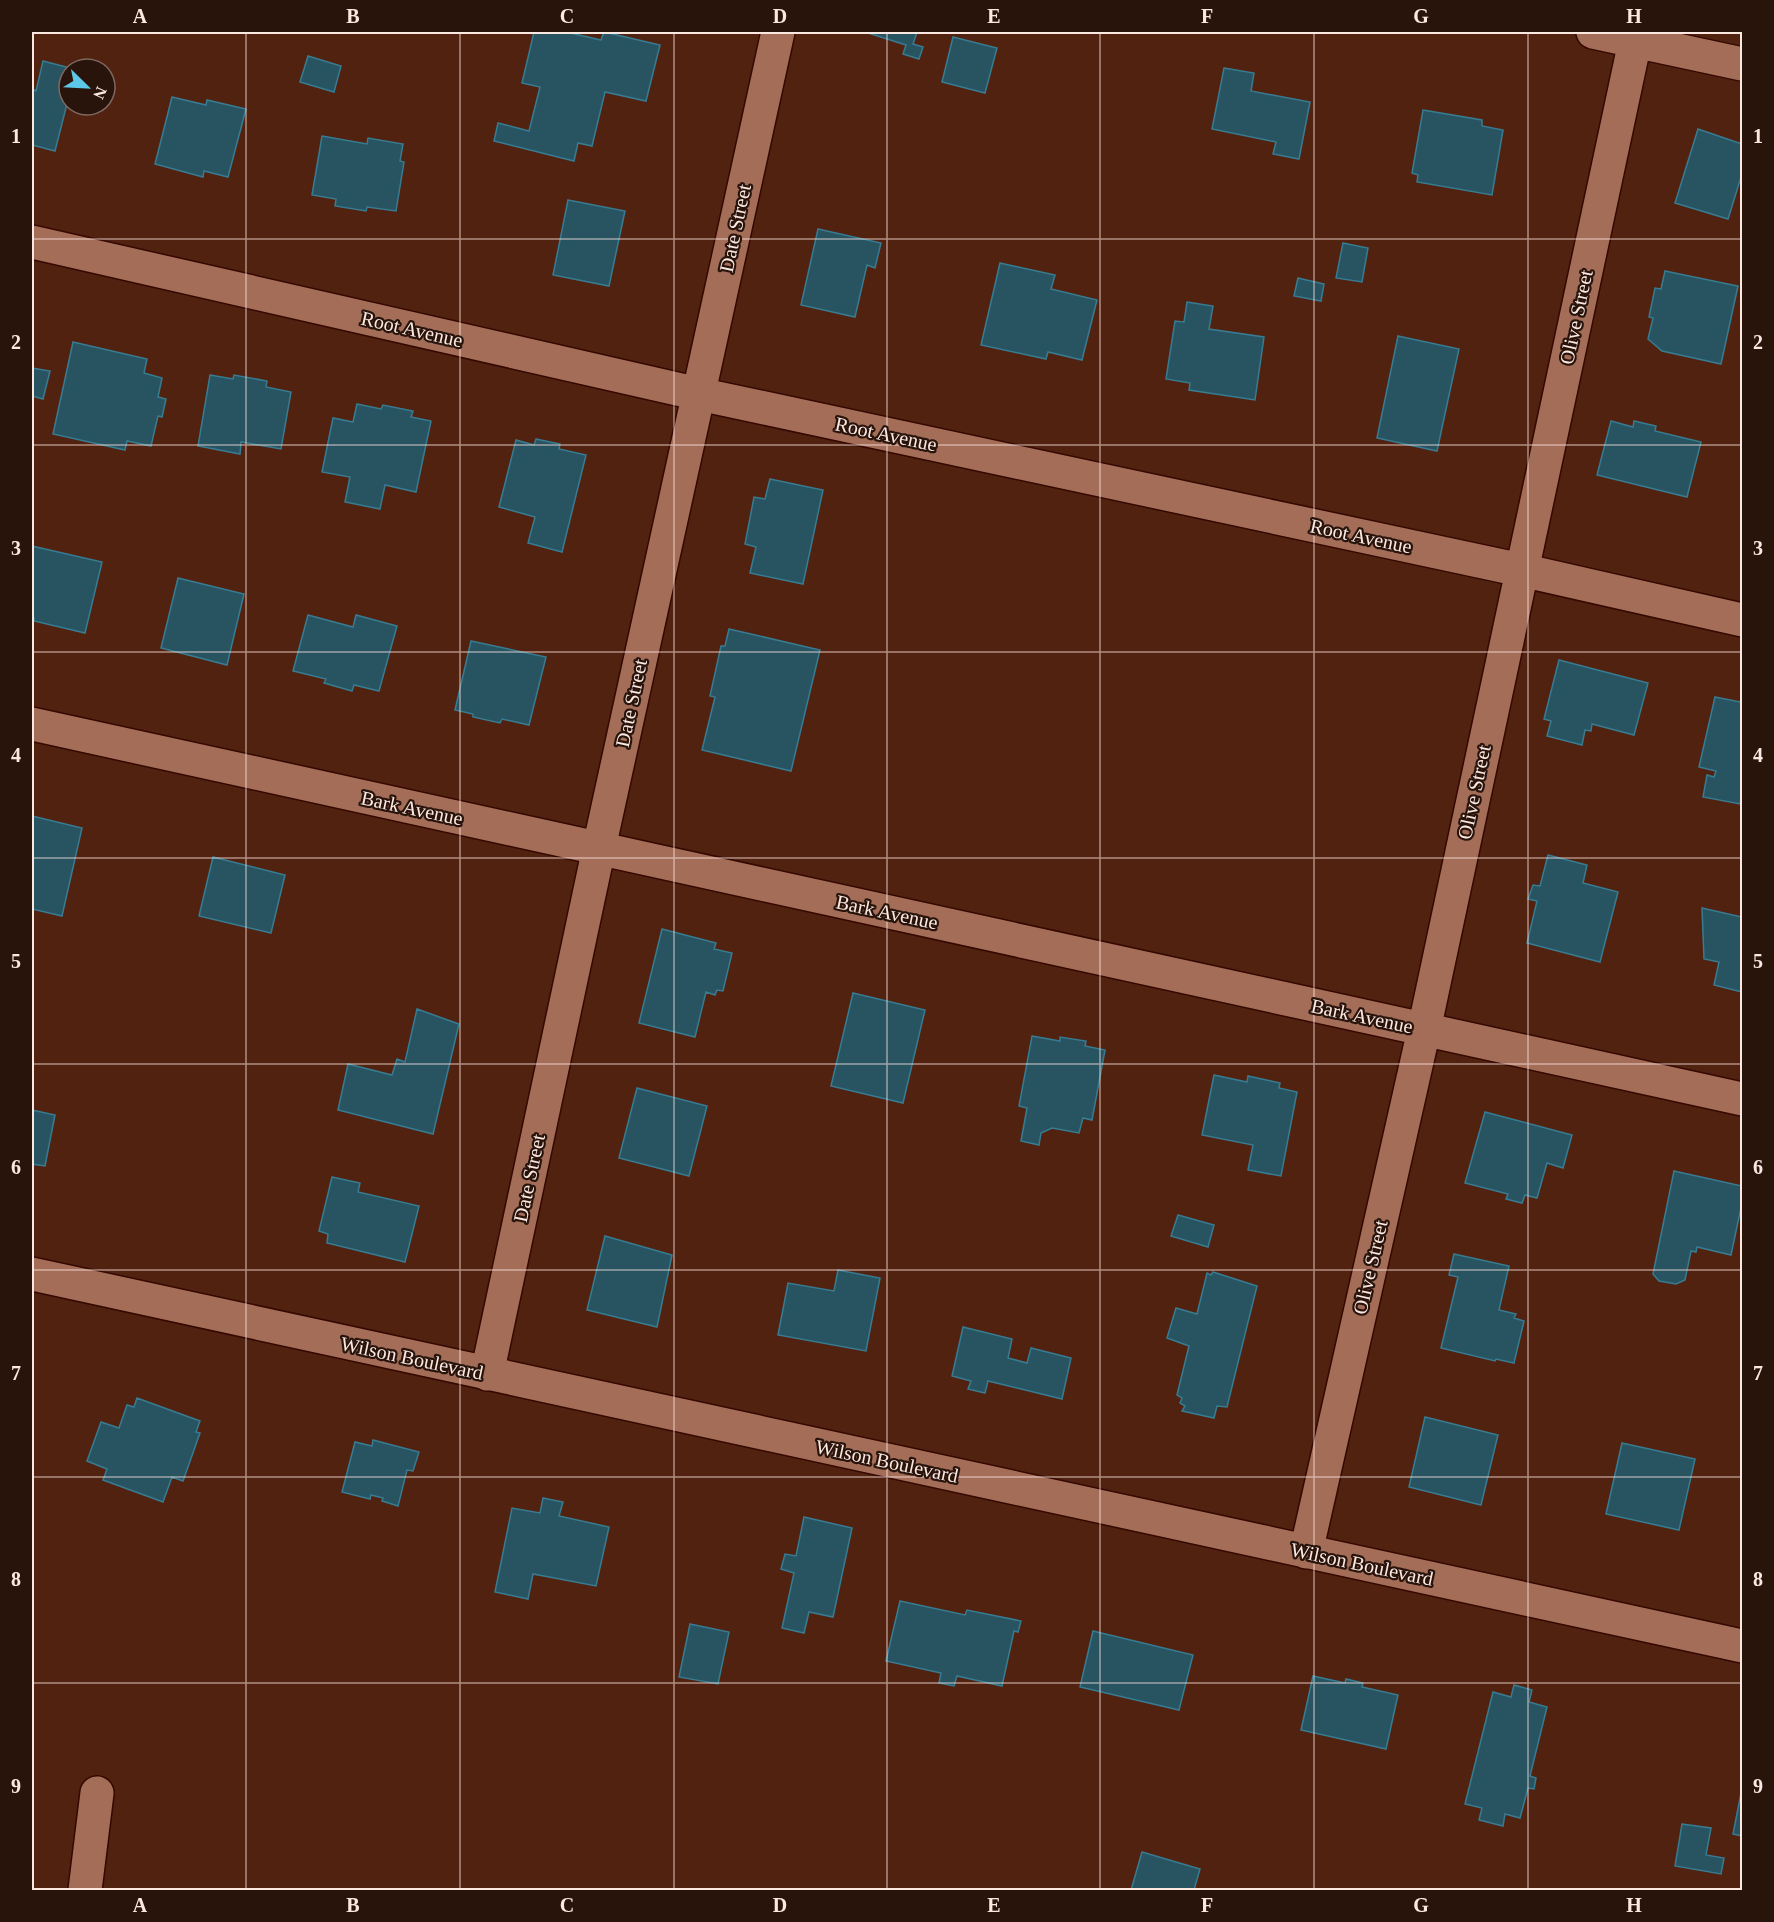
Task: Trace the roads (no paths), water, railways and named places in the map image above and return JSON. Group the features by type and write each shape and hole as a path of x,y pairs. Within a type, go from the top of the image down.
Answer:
{"street":[{"name":"Date Street","path":"487,1374 599,848 778,32"},
{"path":"1593,32 1636,36 1743,64"},
{"name":"Olive Street","path":"1306,1552 1424,1030 1636,36"},
{"name":"Root Avenue","path":"32,242 699,394 1521,570 1743,620"},
{"name":"Bark Avenue","path":"32,724 1743,1099"},
{"name":"Wilson Boulevard","path":"32,1274 1743,1646"},
{"path":"85,1890 97,1793"}]}
